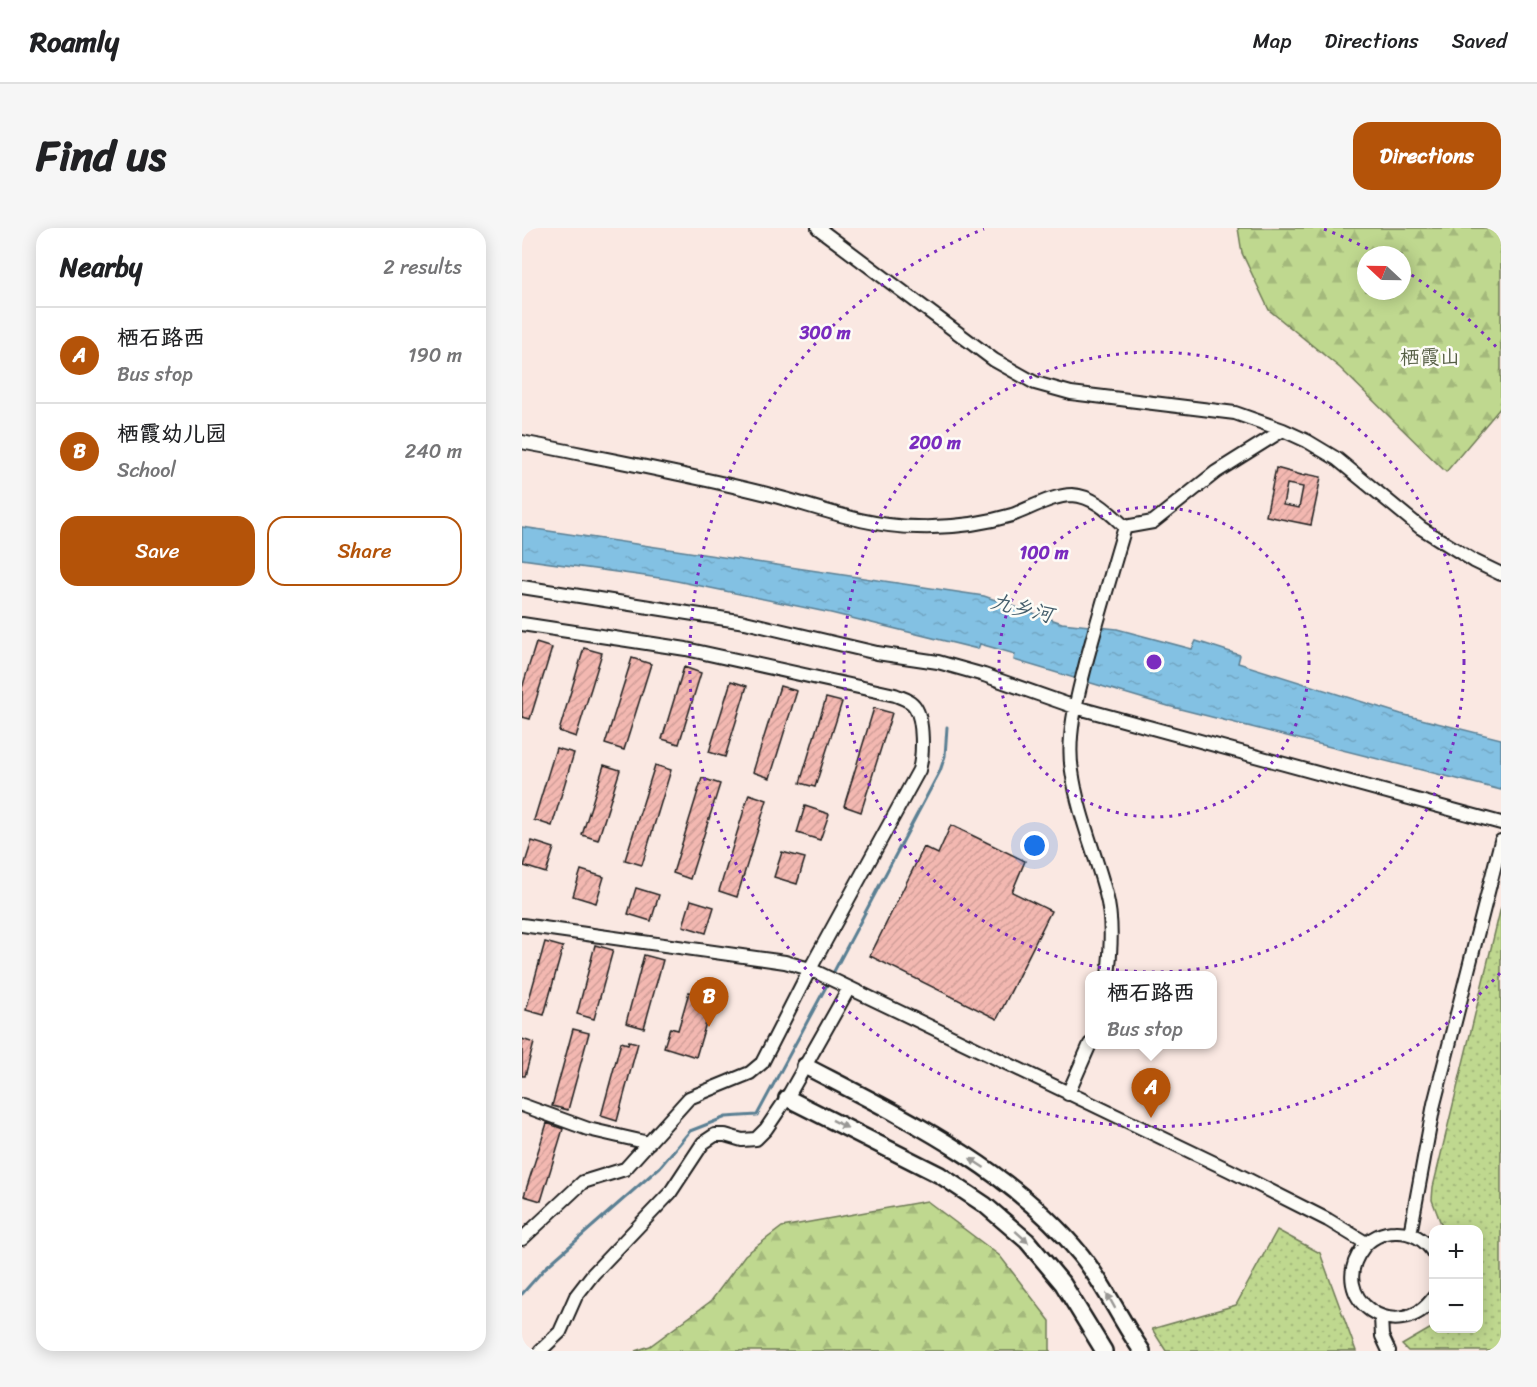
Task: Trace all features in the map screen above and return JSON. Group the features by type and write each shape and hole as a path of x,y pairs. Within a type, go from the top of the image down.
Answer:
{"main road":[{"path":"805,1066 942,1140 991,1172 1026,1200 1058,1228 1082,1257 1102,1284 1142,1351"},
{"path":"787,1098 940,1175 985,1205 1028,1241 1063,1284 1104,1351"}],"street":[{"path":"818,228 994,360 1035,383 1071,393 1235,413 1283,430 1337,459 1421,528 1474,561 1501,574"},
{"path":"1125,527 1153,522 1216,472 1283,430"},
{"path":"522,442 770,495 874,524 916,528 972,526 1072,495 1089,499 1105,507 1125,527"},
{"path":"1108,971 1112,941 1107,896 1081,819 1071,769 1076,702 1103,598 1125,527"},
{"path":"522,587 745,622 877,653 938,662 1501,823"},
{"path":"522,1239 583,1182 625,1169 689,1098 750,1073 762,1063 814,972 919,770 921,760 919,716 915,706 895,695 686,649 523,628"},
{"path":"1410,1234 1434,1104 1501,842"},
{"path":"522,925 785,962 814,972 1328,1220 1366,1243"},
{"path":"540,1351 560,1332 576,1296 592,1274 670,1193 703,1143 715,1135 725,1135 742,1140 756,1139 766,1129 805,1066 846,986"},
{"path":"1068,1094 1088,1049"},
{"path":"522,1105 588,1129 649,1143"},
{"path":"1429,1249 1421,1240 1410,1234 1387,1233 1366,1243 1357,1255 1352,1269 1353,1284 1358,1298 1365,1308 1380,1317 1395,1320 1410,1317 1423,1310 1429,1303"},
{"path":"1380,1317 1382,1336 1389,1351"}],"green space":[{"name":"栖霞山","path":"1238,228 1501,228 1501,407 1446,472 1340,368 1269,310 1242,253"},
{"path":"1501,907 1501,1351 1408,1351 1402,1345 1429,1329 1429,1333 1483,1333 1483,1225 1441,1225 1432,1200 1433,1187"},
{"path":"927,1201 1000,1256 1050,1321 1050,1351 635,1351 650,1346 711,1301 745,1255 782,1227"},
{"path":"1277,1230 1320,1253 1356,1351 1166,1351 1152,1329 1236,1305"}],"water":[{"path":"522,527 984,596 1062,623 1117,629 1192,649 1196,641 1240,655 1238,663 1401,714 1501,739 1501,790 1168,706 1014,660 1015,654 980,644 978,649 831,613 667,579 522,559"}],"building":[{"path":"1276,468 1305,476 1306,474 1321,477 1311,525 1266,516","holes":["1287,484 1303,487 1299,508 1283,505"]},
{"path":"536,643 552,648 530,719 522,717 522,688"},
{"path":"584,648 602,653 576,737 559,731"},
{"path":"632,658 651,664 624,750 605,744"},
{"path":"684,667 701,673 679,744 662,739"},
{"path":"731,681 747,686 725,757 709,752"},
{"path":"780,686 797,691 770,778 753,772"},
{"path":"826,698 842,702 815,787 800,783"},
{"path":"874,708 892,713 861,812 844,806"},
{"path":"556,748 574,753 552,826 534,820"},
{"path":"604,765 620,770 598,840 582,835"},
{"path":"655,765 671,770 642,865 625,860"},
{"path":"702,778 720,784 690,879 673,873"},
{"path":"749,794 767,800 737,897 719,891"},
{"path":"805,806 829,814 820,840 797,833"},
{"path":"951,825 1025,861 1012,892 1051,911 997,1019 870,956 924,847 938,854"},
{"path":"532,841 554,848 546,873 524,866"},
{"path":"782,852 805,858 797,884 774,877"},
{"path":"581,870 604,877 596,903 573,896"},
{"path":"636,888 659,895 651,921 628,914"},
{"path":"691,900 714,907 706,933 683,926"},
{"path":"545,942 563,947 544,1015 526,1010"},
{"path":"595,945 613,950 594,1019 577,1014"},
{"path":"644,955 663,960 644,1028 626,1023"},
{"path":"689,992 713,999 696,1057 664,1047 670,1028 678,1030"},
{"path":"573,1029 589,1033 568,1110 552,1106"},
{"path":"522,1039 534,1043 525,1076 522,1076"},
{"path":"629,1041 638,1043 617,1121 601,1116 621,1042 628,1044"},
{"path":"547,1123 563,1129 541,1201 524,1196"}],"waterway":[{"path":"831,977 940,771 945,756 947,727"},
{"path":"522,1294 545,1268 660,1167 690,1131 726,1117 757,1115 828,983"}],"place":[{"name":"栖霞幼儿园","path":"709,1027"},
{"name":"栖石路西","path":"1151,1118"}],"water label":[{"name":"九乡河","path":"1022,608"}]}
